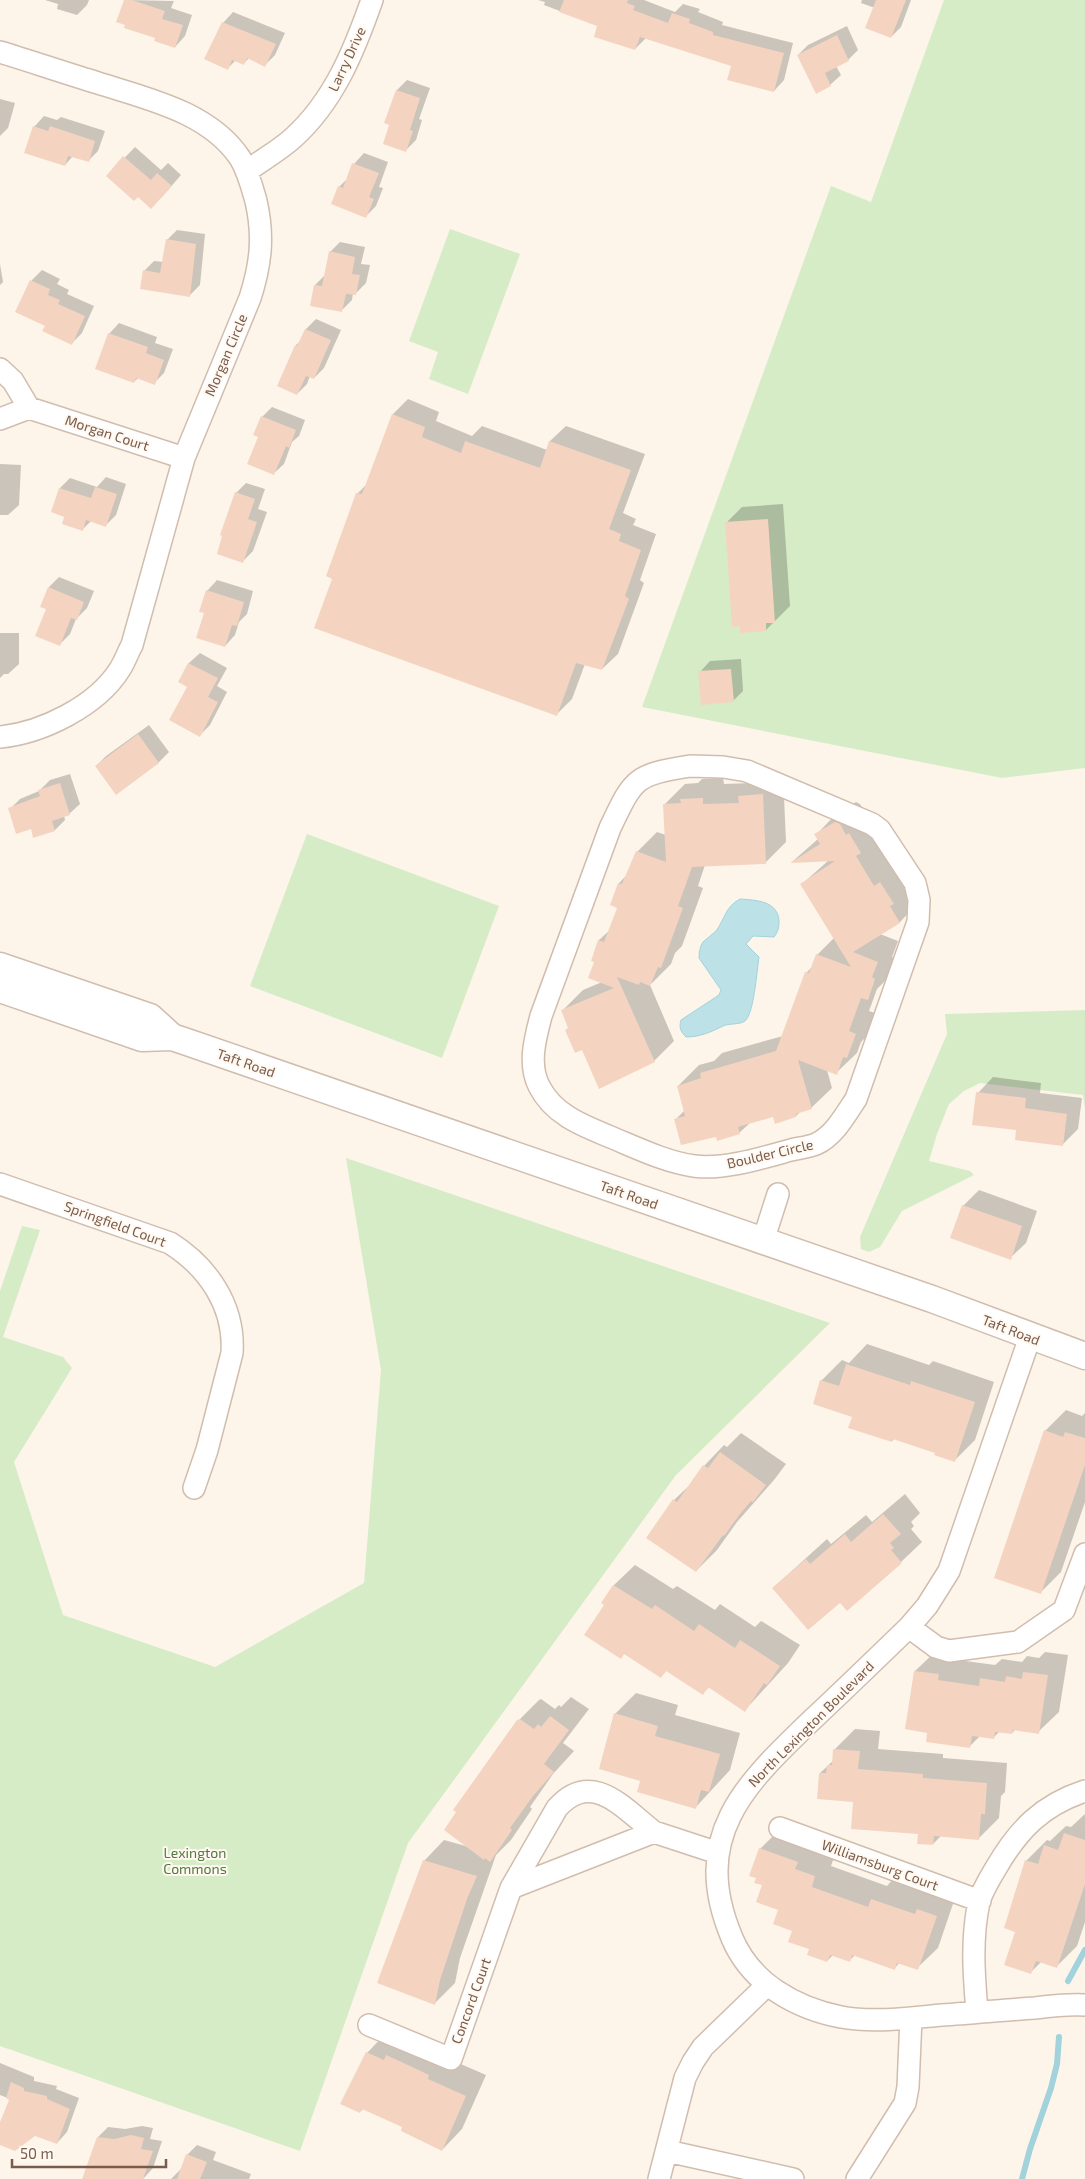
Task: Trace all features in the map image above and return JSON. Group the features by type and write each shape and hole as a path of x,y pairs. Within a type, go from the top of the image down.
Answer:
{"street":[{"name":"Larry Drive","path":"247,171 293,138 333,91 348,62 372,0"},
{"name":"Morgan Circle","path":"0,52 168,105 199,121 226,142 240,158 247,171 260,219 262,244 259,271 250,298 184,458 132,645 120,670 102,690 75,710 33,732 0,737"},
{"path":"0,369 13,381 29,408 0,419"},
{"name":"Morgan Court","path":"29,408 184,458"},
{"name":"Boulder Circle","path":"690,766 723,767 747,771 872,824 880,830 915,883 919,900 918,922 856,1099 839,1125 817,1144 766,1157 709,1167 692,1166 632,1146 571,1120 552,1105 539,1086 534,1066 534,1043 542,1016 610,828 630,789 642,777 657,771 690,766"},
{"name":"Taft Road","path":"0,966 150,1017 172,1037"},
{"name":"Taft Road","path":"0,989 142,1038 172,1037 932,1299 1085,1356"},
{"name":"Springfield Court","path":"0,1184 170,1243 188,1254 199,1265 224,1300 233,1337 232,1353 210,1440 194,1488"},
{"path":"763,1241 778,1194"},
{"name":"North Lexington Boulevard","path":"1030,1337 949,1571 928,1606 909,1627 778,1752 748,1785 726,1823 718,1853 720,1900 736,1948 767,1985 782,1995 818,2011 855,2018 911,2018 1085,2005"},
{"path":"909,1627 936,1647 950,1651 1018,1642 1064,1610 1085,1554"},
{"name":"Concord Court","path":"369,2025 451,2060 511,1888 556,1808 574,1793 586,1790 607,1795 654,1832 718,1853"},
{"path":"977,2012 974,1944 980,1901 992,1875 1009,1845 1040,1812 1067,1797 1085,1791"},
{"name":"Williamsburg Court","path":"780,1828 980,1901"},
{"path":"511,1888 654,1832"},
{"path":"659,2179 685,2078 693,2062 703,2047 767,1985"},
{"path":"857,2179 904,2103 908,2087 911,2018"},
{"path":"667,2150 793,2179"}],"green space":[{"path":"944,0 1085,0 1085,768 1002,778 642,707 831,186 871,202"},
{"path":"450,229 520,254 468,394 429,379 438,352 409,341"},
{"path":"307,834 499,906 442,1058 250,986"},
{"path":"1085,1010 1085,1108 1083,1095 980,1083 964,1091 949,1104 929,1161 970,1171 974,1175 902,1211 880,1247 869,1252 861,1249 860,1237 947,1034 945,1014"},
{"name":"Lexington Commons","path":"346,1158 830,1323 676,1475 408,1843 300,2151 0,2046 0,1291 22,1226 40,1230 3,1337 63,1357 72,1368 14,1462 63,1615 215,1667 364,1583 381,1370"}],"water":[{"path":"740,899 765,903 775,909 779,921 778,930 774,937 753,936 746,944 759,957 751,1010 743,1022 726,1025 701,1035 686,1037 682,1033 681,1020 719,995 721,990 699,958 701,945 716,931 731,906"}],"building":[{"path":"124,0 132,0 165,11 162,19 183,25 175,48 154,41 155,38 124,28 125,25 116,22"},
{"path":"564,0 628,0 627,3 635,6 633,10 668,23 672,13 690,19 689,23 713,32 713,35 784,53 774,92 727,80 731,66 640,37 635,50 594,37 597,26 559,12"},
{"path":"876,0 906,0 891,38 865,28"},
{"path":"222,22 276,44 265,67 247,58 244,65 232,60 228,70 204,59"},
{"path":"837,35 849,61 825,73 831,86 816,94 797,55"},
{"path":"396,90 420,98 410,130 413,131 406,152 383,144 389,125 384,123"},
{"path":"33,126 48,131 50,126 95,141 89,162 68,156 65,166 24,153"},
{"path":"123,156 151,180 157,173 172,186 151,209 138,197 134,201 106,176"},
{"path":"352,163 379,173 369,197 374,199 366,218 331,204 338,186 343,188"},
{"path":"166,239 196,244 190,297 140,289 143,270 160,273"},
{"path":"329,251 355,257 352,274 360,275 356,295 346,294 342,312 310,306 314,285 322,286"},
{"path":"30,280 50,289 48,295 60,300 58,304 85,316 72,345 42,331 45,326 15,312"},
{"path":"305,329 331,340 314,379 306,376 297,395 277,386 295,345 297,346"},
{"path":"108,333 148,347 146,353 164,360 155,385 136,378 134,383 95,369"},
{"path":"392,414 425,427 422,437 461,453 465,441 540,468 549,441 631,470 609,529 621,534 619,541 641,550 625,596 629,599 602,670 576,663 557,716 314,628 332,579 326,576 356,493 362,494"},
{"path":"261,416 296,430 289,448 286,446 274,475 247,464 258,437 253,435"},
{"path":"95,487 117,494 106,527 86,520 83,531 62,524 64,517 51,512 59,488 91,498"},
{"path":"235,492 255,499 248,519 257,522 243,563 217,554 222,536 220,535"},
{"path":"768,519 775,623 766,623 766,631 740,633 740,626 732,627 725,522"},
{"path":"48,587 84,602 77,620 71,618 60,646 35,636 46,609 40,607"},
{"path":"206,590 244,602 237,626 232,625 225,647 196,638 204,613 199,612"},
{"path":"188,663 218,678 208,697 218,702 200,737 169,720 187,687 178,682"},
{"path":"731,669 734,702 701,705 698,671"},
{"path":"138,734 159,763 116,795 95,766"},
{"path":"60,783 70,815 52,821 55,831 33,838 31,829 16,834 8,808 40,796 38,790"},
{"path":"763,794 766,864 692,867 678,906 683,908 661,968 658,967 650,986 640,982 639,985 617,977 655,1062 599,1089 582,1050 575,1053 565,1030 568,1028 561,1010 614,988 588,978 594,962 591,961 598,940 604,942 617,908 610,905 618,883 622,884 636,851 666,862 663,804 681,803 680,799 703,798 703,804 739,803 738,796"},
{"path":"835,822 840,824 846,835 849,833 861,853 856,856 874,886 880,882 894,904 890,906 900,923 853,952 878,962 872,977 875,979 868,1000 861,998 849,1031 856,1034 847,1058 843,1057 837,1075 798,1060 812,1109 775,1124 773,1117 738,1127 740,1134 717,1141 716,1137 681,1145 674,1119 685,1116 677,1086 701,1078 700,1073 776,1051 805,972 809,973 816,954 851,967 800,884 835,861 790,863 820,844 814,834"},
{"path":"976,1092 1026,1098 1025,1108 1067,1114 1063,1146 1015,1140 1016,1130 972,1125"},
{"path":"962,1205 1022,1226 1011,1260 950,1238"},
{"path":"846,1364 910,1385 911,1381 975,1402 955,1462 893,1439 892,1442 848,1428 852,1417 813,1404 820,1380 839,1386"},
{"path":"1044,1430 1063,1437 1065,1432 1085,1438 1085,1465 1041,1594 994,1578"},
{"path":"720,1452 766,1485 723,1535 696,1572 646,1538 673,1499 677,1502 703,1465 708,1468"},
{"path":"883,1514 901,1534 890,1543 894,1548 891,1550 902,1563 847,1611 840,1603 808,1630 772,1588 806,1559 810,1564 845,1534 851,1542"},
{"path":"613,1585 652,1609 655,1605 694,1631 699,1624 735,1648 740,1640 780,1666 767,1685 764,1683 745,1712 708,1687 703,1695 666,1671 661,1678 624,1654 621,1659 584,1635 604,1605 601,1603"},
{"path":"914,1671 939,1674 938,1680 979,1686 980,1678 1005,1682 1006,1676 1022,1679 1023,1672 1048,1675 1039,1734 1013,1730 1012,1734 995,1732 994,1739 972,1736 970,1748 926,1742 927,1733 905,1729"},
{"path":"614,1713 658,1726 655,1736 720,1754 709,1792 701,1790 696,1809 637,1792 640,1781 599,1769"},
{"path":"550,1716 569,1730 544,1764 554,1772 533,1796 510,1828 512,1830 490,1862 485,1858 484,1860 444,1830 456,1812 453,1810 517,1720 520,1719 534,1729 538,1724 541,1727"},
{"path":"833,1749 860,1751 858,1769 923,1774 923,1778 987,1783 985,1814 981,1814 979,1840 934,1836 933,1845 917,1844 918,1834 851,1829 853,1802 817,1799 819,1773 826,1773 827,1765 832,1765"},
{"path":"1064,1833 1085,1840 1085,1884 1057,1968 1036,1961 1031,1974 1004,1965 1015,1932 1004,1928 1025,1860 1038,1864 1044,1845 1058,1850"},
{"path":"759,1848 798,1862 795,1869 815,1876 812,1887 868,1907 871,1899 915,1914 917,1909 937,1916 918,1970 897,1963 895,1970 852,1955 850,1962 830,1955 827,1962 807,1955 809,1949 788,1942 792,1931 773,1924 778,1910 756,1902 762,1885 754,1883 756,1878 749,1876"},
{"path":"423,1860 477,1876 467,1899 440,1980 435,2005 377,1983"},
{"path":"366,2052 384,2060 386,2055 429,2075 428,2079 466,2096 442,2151 401,2131 402,2127 362,2109 360,2113 340,2104"},
{"path":"11,2082 24,2088 24,2091 47,2096 47,2099 70,2109 57,2144 35,2136 15,2151 0,2145 0,2122 9,2100 6,2098"},
{"path":"131,2135 144,2138 141,2149 153,2151 143,2179 82,2179 97,2137 114,2139"},
{"path":"186,2154 207,2162 200,2179 177,2179"}],"waterway":[{"path":"1068,1981 1085,1950"},
{"path":"1022,2179 1051,2088 1057,2064 1059,2037"}]}
